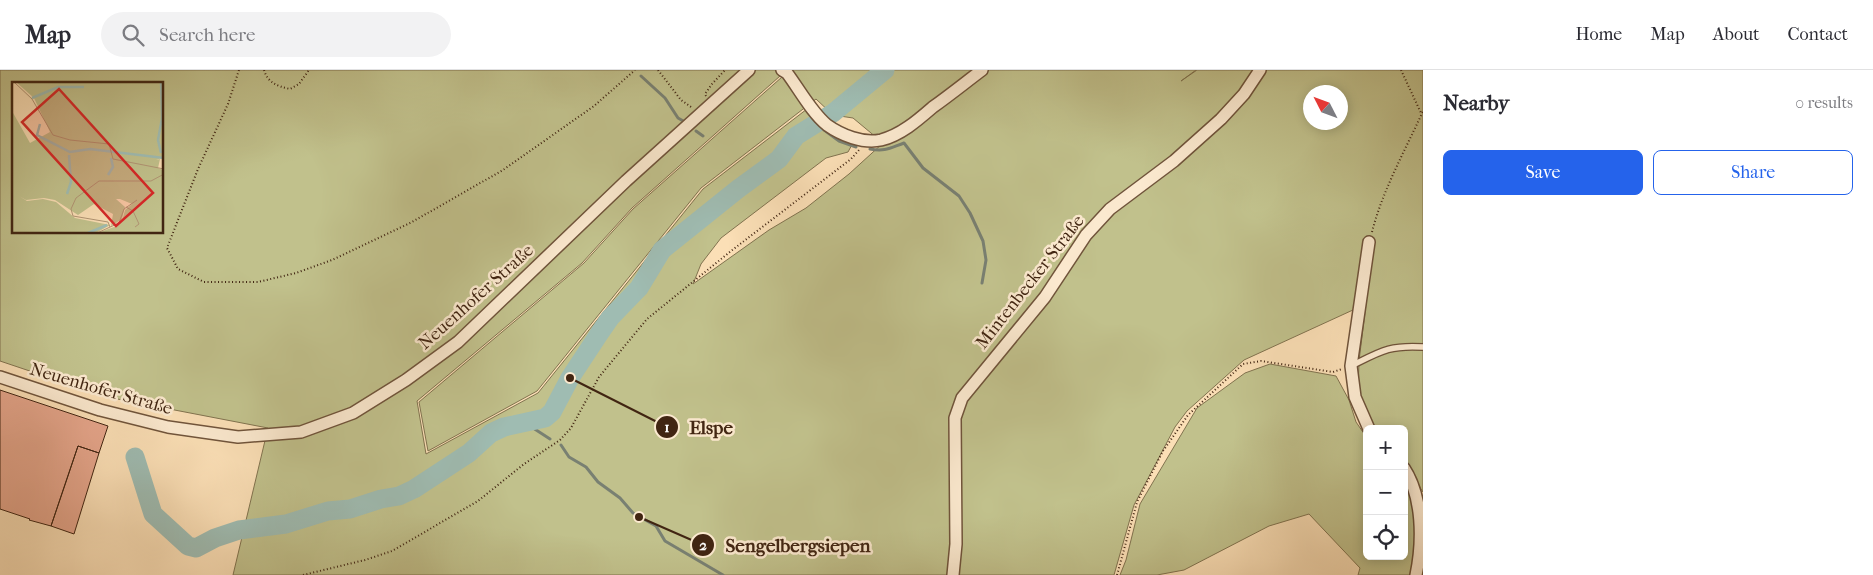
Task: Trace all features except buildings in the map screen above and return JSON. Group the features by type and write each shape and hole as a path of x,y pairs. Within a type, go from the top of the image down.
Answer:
{"street":[{"name":"Neuenhofer Straße","path":"0,377 100,410 168,427 238,437 301,432 353,413 406,380 458,342 626,181 749,70"},
{"path":"782,70 787,73 823,121 845,135 867,141 880,140 910,125 982,70"},
{"name":"Mintenbecker Straße","path":"953,575 956,544 955,418 962,398 1045,297 1092,228 1110,209 1174,161 1221,119 1244,94 1260,70"},
{"path":"1367,425 1355,397 1351,366 1369,242"},
{"path":"1405,470 1413,481 1419,496 1422,531 1416,575"}],"lane":[{"path":"1351,366 1386,348 1402,346 1423,347"}],"path":[{"path":"238,70 228,104 198,168 167,248 178,269 204,282 258,282 296,273 332,260 412,222 503,170 594,106 635,70"},
{"path":"264,70 266,78 276,85 290,89 299,84 309,70"},
{"path":"658,70 681,100 694,110 697,116"},
{"path":"708,105 705,94 725,70"},
{"path":"1401,70 1421,115"},
{"path":"1369,242 1376,214 1394,169 1423,111"},
{"path":"303,575 365,560 392,551 478,501 524,464 560,440 571,428 599,377 647,319 731,251 851,159 867,141"},
{"path":"1117,575 1138,502 1163,451 1188,415 1243,364 1261,361 1334,372 1351,366"}],"green space":[{"path":"0,70 779,70 780,76 632,208 582,263 417,401 426,454 538,393 703,189 807,109 854,141 848,152 826,158 721,238 701,264 693,284 769,230 806,208 849,174 883,143 853,118 833,115 816,99 701,188 537,391 428,451 419,402 584,263 633,209 782,77 782,70 1196,70 1181,81 1197,70 1423,70 1423,492 1408,470 1408,425 1371,425 1358,396 1359,361 1366,304 1244,360 1187,411 1175,427 1134,505 1114,575 233,575 268,428 107,397 0,361"},
{"path":"1270,364 1336,376 1349,400 1356,422 1363,432 1363,560 1408,560 1408,487 1414,501 1416,513 1416,539 1411,575 1358,575 1360,568 1309,514 1269,526 1184,570 1157,575 1120,575 1126,560 1140,504 1197,408 1245,373"}],"waterway":[{"path":"135,457 153,514 188,546 196,548 215,538 239,530 286,524 328,511 350,509 381,499 399,496 414,489 469,453 491,433 504,427 545,418 552,412 570,378 599,334 610,318 639,288 662,250 779,159 796,136 833,113 885,70"},
{"path":"641,76 665,98 678,118 685,122"},
{"path":"816,124 839,141 856,147"},
{"path":"696,131 703,136"},
{"path":"870,149 884,150 904,143 923,168 959,196 970,213 983,241 986,260 982,283"},
{"path":"521,423 530,426 550,439"},
{"path":"561,445 569,457 586,467 598,482 620,498 633,513 656,526 665,541 723,575"},
{"path":"1422,575 1423,569"}],"place":[{"name":"Elspe","path":"570,378"},
{"name":"Sengelbergsiepen","path":"639,517"}]}
